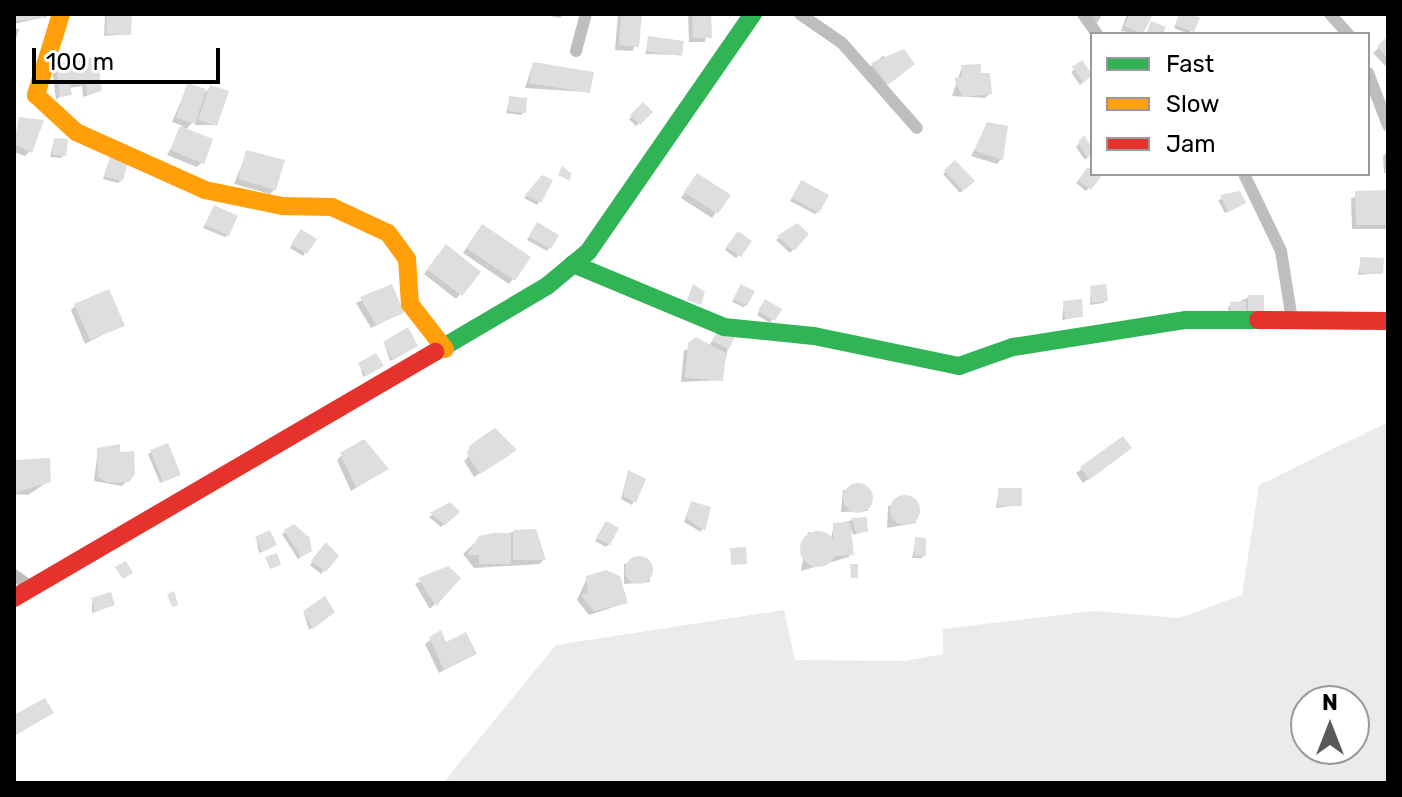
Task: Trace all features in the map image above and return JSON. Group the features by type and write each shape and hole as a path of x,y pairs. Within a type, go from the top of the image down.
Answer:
{"street":[{"path":"61,14 57,45 36,95 76,132 205,190 282,206 332,207 388,233 407,259 410,304 445,349"},
{"path":"576,51 586,14"},
{"path":"14,598 445,349 573,264 630,195 753,14"},
{"path":"800,14 842,43 917,128"},
{"path":"1083,14 1096,32"},
{"path":"1330,14 1346,32"},
{"path":"1370,78 1388,125"},
{"path":"1245,176 1281,251 1292,320"},
{"path":"573,264 724,327 814,336 959,366 1013,347 1186,320 1388,321"},
{"path":"14,575 32,588"}],"shaded area":[{"path":"1388,422 1388,783 443,783 556,645 784,610 795,660 905,661 943,654 943,629 1092,611 1179,618 1242,595 1259,485"}],"building":[{"path":"14,14 47,14 47,18 14,21"},
{"path":"107,14 132,14 131,35 106,34"},
{"path":"621,14 642,14 639,47 619,45"},
{"path":"692,14 711,14 712,38 693,38"},
{"path":"1130,14 1153,14 1144,32 1124,26"},
{"path":"1179,14 1200,17 1194,32 1175,25"},
{"path":"1151,21 1166,27 1164,32 1147,32"},
{"path":"648,36 684,41 682,56 646,51"},
{"path":"1388,36 1388,59 1377,46"},
{"path":"904,49 915,64 888,85 871,63"},
{"path":"97,57 102,91 87,94 86,82 70,84 72,95 60,97 56,63"},
{"path":"1082,60 1090,76 1084,83 1072,67"},
{"path":"533,62 594,72 590,93 529,83"},
{"path":"981,64 981,73 990,73 992,94 962,97 954,78 962,77 961,65"},
{"path":"187,83 206,89 195,124 176,118"},
{"path":"210,85 229,91 217,126 198,120"},
{"path":"509,96 527,98 526,113 508,111"},
{"path":"643,102 653,112 640,125 630,115"},
{"path":"19,117 44,120 32,153 14,144"},
{"path":"987,122 1008,126 1003,160 974,151"},
{"path":"180,126 213,139 204,164 170,150"},
{"path":"1084,135 1090,145 1088,159 1078,142"},
{"path":"54,138 68,139 66,156 52,155"},
{"path":"246,150 285,160 276,190 238,179"},
{"path":"111,153 129,158 123,181 105,177"},
{"path":"955,160 975,181 963,191 944,170"},
{"path":"562,166 571,173 570,181 558,175"},
{"path":"1088,167 1090,176 1101,177 1091,190 1078,180"},
{"path":"697,173 731,195 718,214 684,192"},
{"path":"542,175 553,180 541,203 525,195"},
{"path":"801,180 829,195 819,213 792,198"},
{"path":"1388,190 1388,225 1356,225 1355,191"},
{"path":"1240,191 1246,203 1228,212 1220,195"},
{"path":"214,205 238,216 229,236 205,225"},
{"path":"537,222 559,235 551,249 529,237"},
{"path":"797,223 809,234 794,251 777,236"},
{"path":"482,224 531,257 515,281 466,248"},
{"path":"301,229 317,239 307,254 291,244"},
{"path":"738,231 752,241 741,257 726,247"},
{"path":"446,244 481,272 462,296 427,269"},
{"path":"1360,257 1384,258 1383,274 1360,273"},
{"path":"392,284 404,313 376,325 360,297"},
{"path":"693,284 705,292 701,305 687,300"},
{"path":"741,284 755,291 747,306 733,299"},
{"path":"1106,284 1108,301 1092,303 1090,286"},
{"path":"109,289 125,326 90,340 74,304"},
{"path":"1248,295 1264,295 1264,316 1248,315"},
{"path":"765,299 782,309 775,321 758,311"},
{"path":"1082,299 1083,317 1065,318 1063,301"},
{"path":"1246,301 1246,317 1231,317 1230,302"},
{"path":"408,327 418,346 393,360 383,342"},
{"path":"718,329 735,337 729,349 712,341"},
{"path":"696,337 726,353 723,381 685,378 688,343"},
{"path":"376,353 384,366 366,376 358,363"},
{"path":"495,428 517,450 480,474 467,454 470,445"},
{"path":"1123,436 1132,448 1089,480 1080,467"},
{"path":"364,439 389,469 356,488 340,453"},
{"path":"168,443 181,475 163,482 150,450"},
{"path":"120,444 120,452 134,451 135,474 129,482 108,483 98,477 97,448"},
{"path":"50,458 51,482 14,493 14,460"},
{"path":"628,470 646,479 636,503 623,496"},
{"path":"858,483 869,487 873,498 869,509 858,513 847,509 843,498 847,487"},
{"path":"998,488 1022,488 1022,506 998,506"},
{"path":"905,495 916,499 920,510 916,521 905,525 894,521 890,510 894,499"},
{"path":"691,501 711,507 705,531 686,518"},
{"path":"450,502 460,512 445,525 430,513"},
{"path":"867,517 868,532 856,533 851,518"},
{"path":"606,521 619,528 610,545 596,538"},
{"path":"850,522 854,555 834,556 833,523"},
{"path":"294,524 310,538 312,551 301,557 284,530"},
{"path":"536,529 546,560 513,560 513,530"},
{"path":"270,530 277,545 262,552 255,537"},
{"path":"818,531 830,537 836,549 830,561 818,567 806,561 800,549 806,537"},
{"path":"511,533 511,564 479,564 479,555 467,555 479,536"},
{"path":"915,537 926,538 926,556 914,556"},
{"path":"326,542 339,556 326,572 311,561"},
{"path":"746,547 747,564 731,565 730,548"},
{"path":"277,553 281,565 270,569 265,557"},
{"path":"639,556 649,560 653,570 649,580 639,584 629,580 625,570 629,560"},
{"path":"126,561 133,573 123,579 115,567"},
{"path":"850,564 858,564 858,578 851,578"},
{"path":"448,566 461,578 436,606 418,578"},
{"path":"606,570 620,576 628,603 594,611 581,595 588,592 586,576"},
{"path":"174,591 178,605 172,607 167,594"},
{"path":"111,592 115,605 95,612 91,598"},
{"path":"325,596 335,612 313,629 303,611"},
{"path":"441,630 446,642 466,632 477,654 444,670 429,637"},
{"path":"45,698 54,713 14,736 14,715"}],"traffic: fast":[{"path":"435,352 547,286 588,252 753,14"},
{"path":"573,264 724,327 814,336 959,366 1013,347 1186,320 1258,320"}],"traffic: slow":[{"path":"61,14 36,95 76,132 205,190 282,206 332,207 388,233 407,259 410,304 445,349"}],"traffic: jam":[{"path":"1258,320 1388,321"},
{"path":"14,598 435,352"}]}
